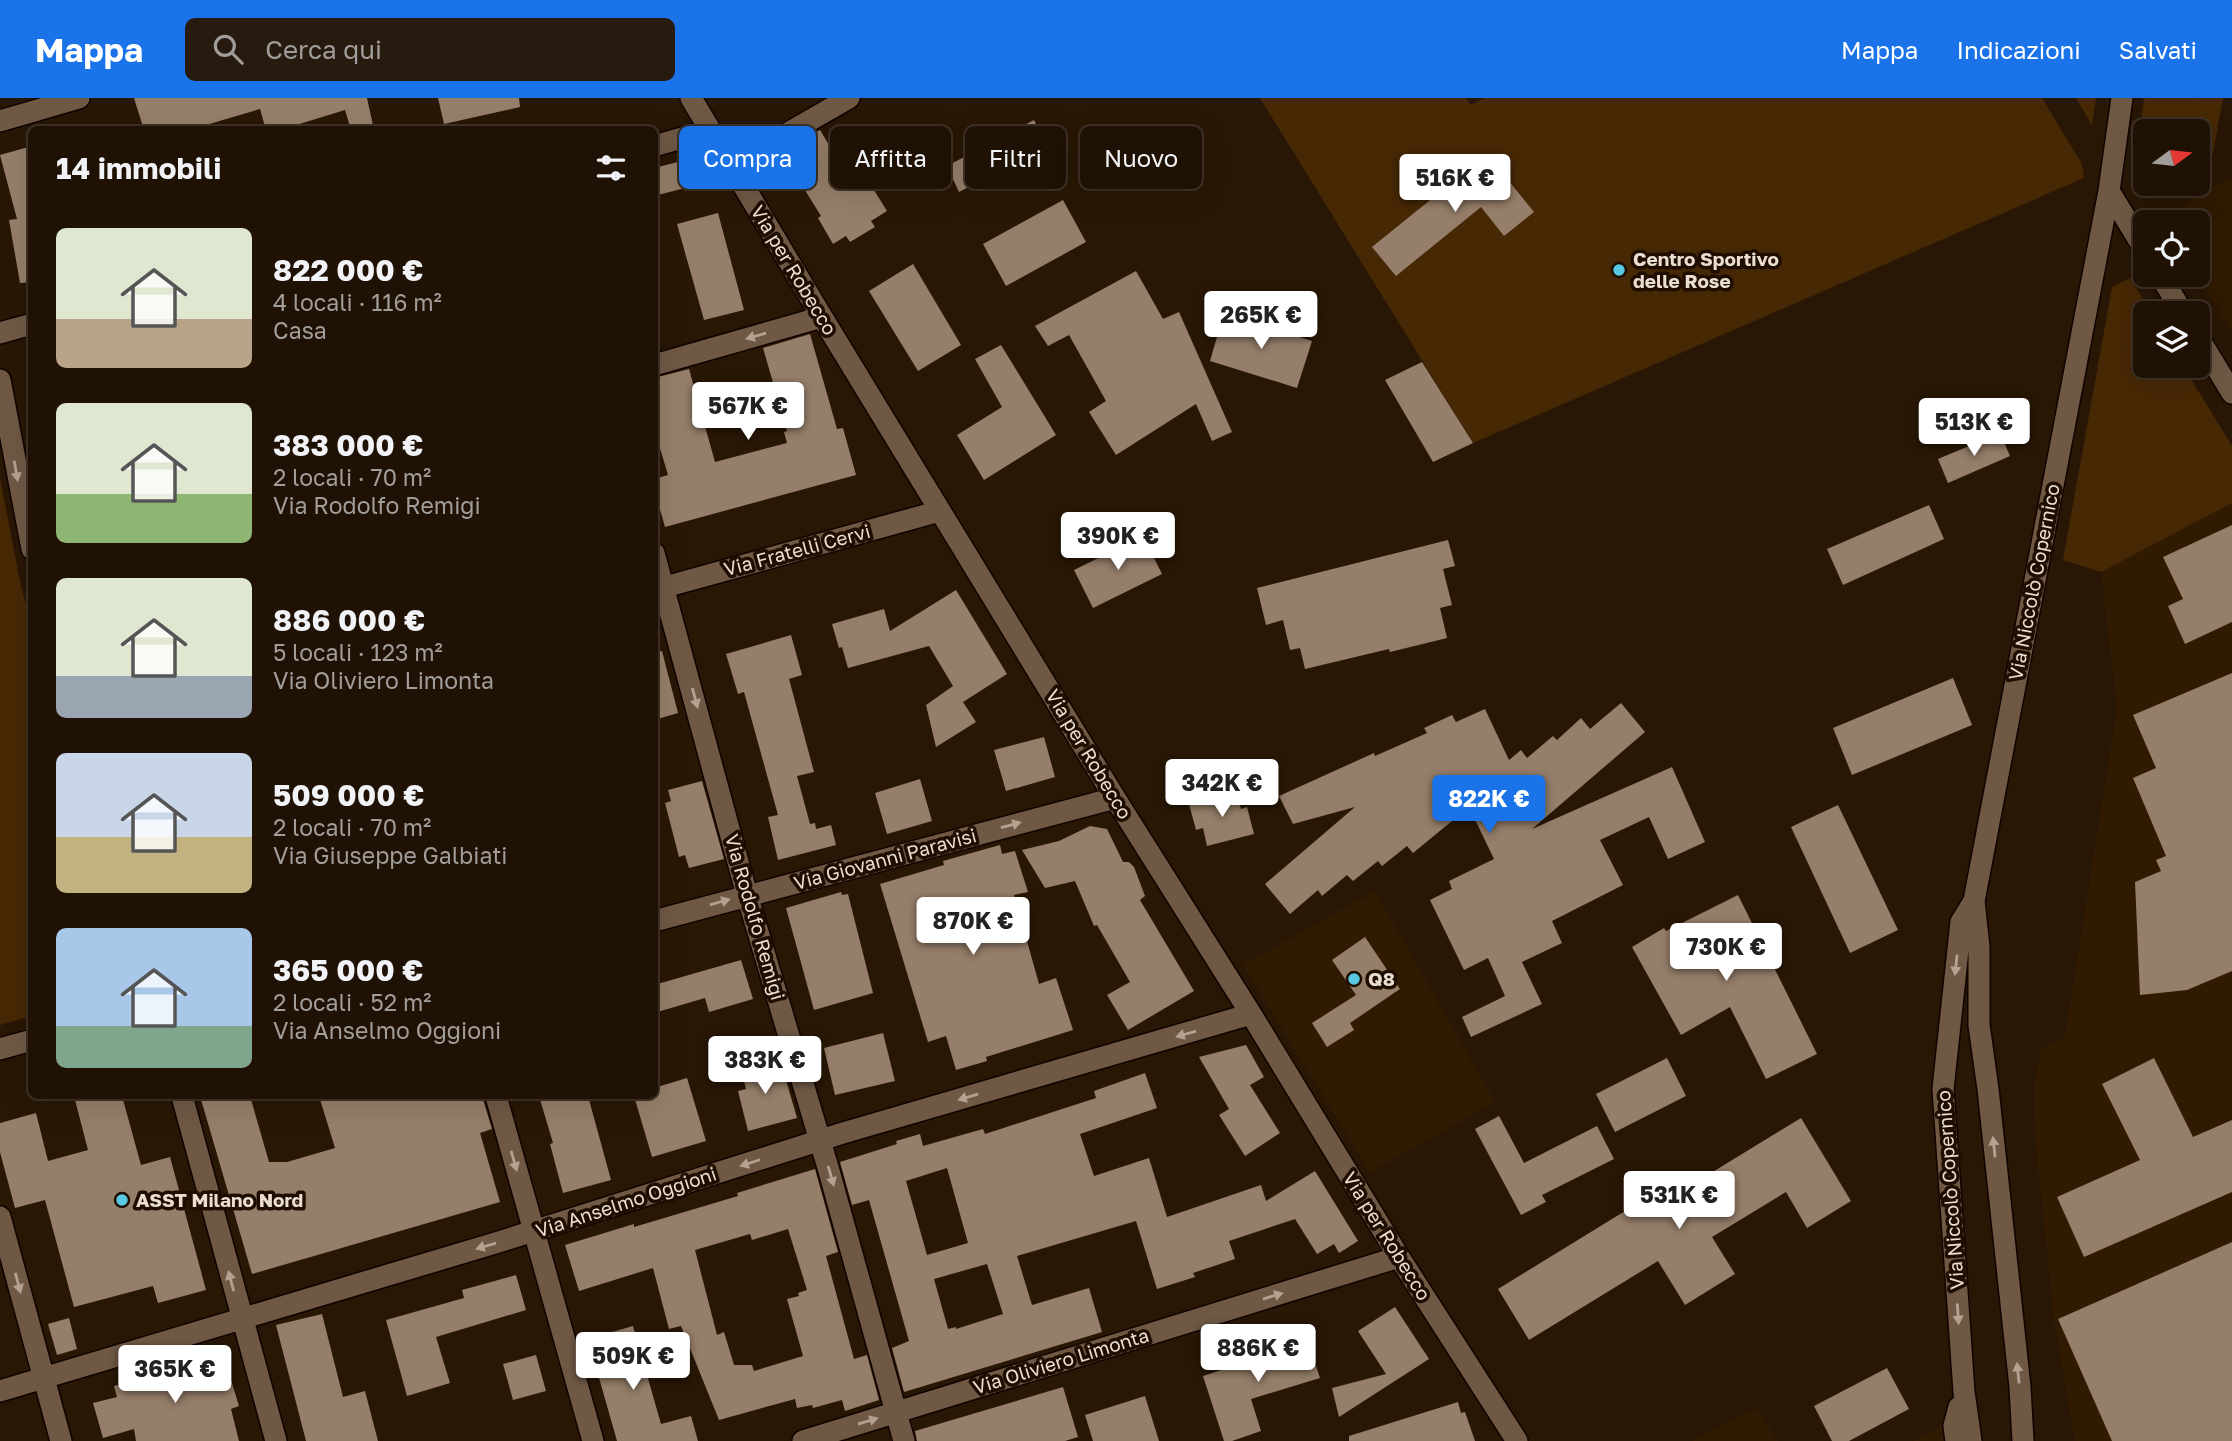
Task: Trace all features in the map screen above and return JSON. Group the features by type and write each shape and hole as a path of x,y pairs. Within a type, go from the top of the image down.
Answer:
{"street":[{"path":"0,121 79,98"},
{"name":"Via per Robecco","path":"691,98 708,126"},
{"path":"800,126 849,98"},
{"name":"Via Niccolò Copernico","path":"2023,1441 1990,1101 1979,1025 1979,947 1974,901 2109,191 2122,98"},
{"path":"658,145 679,139"},
{"name":"Via per Robecco","path":"746,189 1115,798 1399,1257 1517,1441"},
{"path":"2109,191 2133,231"},
{"path":"658,364 822,317"},
{"path":"0,333 28,325"},
{"path":"2210,357 2232,393"},
{"path":"0,380 28,528"},
{"name":"Via Fratelli Cervi","path":"660,589 940,511"},
{"name":"Via Rodolfo Remigi","path":"660,589 820,1140 904,1441"},
{"name":"Via Giovanni Paravisi","path":"658,919 1115,798"},
{"name":"Via Niccolò Copernico","path":"1971,1441 1964,1392 1943,1089 1961,922 1974,901"},
{"name":"Via Anselmo Oggioni","path":"0,1391 534,1231 820,1140 1251,1014"},
{"path":"0,1049 28,1041"},
{"path":"183,1099 276,1441"},
{"path":"496,1099 593,1441"},
{"path":"0,1217 61,1441"},
{"name":"Via Oliviero Limonta","path":"803,1441 1399,1257"},
{"path":"1956,1441 1954,1426 1964,1392"},
{"path":"2022,1416 2031,1441"}],"shaded area":[{"name":"Centro Sportivo delle Rose","path":"1260,98 1466,98 1470,105 1485,98 2042,98 2082,164 2084,178 1473,443"},
{"path":"2076,98 2096,98 2092,125"},
{"path":"2144,98 2223,98 2210,169 2210,119 2141,119"},
{"path":"2232,179 2232,333 2204,287 2210,287 2210,210 2180,210 2194,196 2210,196 2210,189"},
{"path":"2130,278 2133,287 2144,301 2133,301 2133,378 2190,378 2232,446 2232,503 2101,572 2063,560 2112,287"},
{"path":"0,478 28,611 28,1017 0,1025"},
{"path":"2232,503 2232,1441 2075,1441 2054,1320 2035,1136 2034,1087 2041,1048 2065,1037 2117,708 2101,572"},
{"path":"1375,891 1495,1102 1370,1172 1243,965"},
{"path":"1756,1408 1778,1441 1692,1441"},
{"path":"1947,1423 1949,1441 1913,1441 1940,1427"}],"building":[{"path":"134,98 367,98 373,126 350,126 345,110 293,126 265,126 260,109 203,126 143,126"},
{"path":"438,98 519,98 520,107 444,124"},
{"path":"1034,120 1037,126 1023,126"},
{"path":"820,130 830,147 830,189 873,189 887,211 871,221 875,227 850,242 846,236 833,244 818,218 821,216 804,189 816,189 816,132"},
{"path":"28,147 28,282 20,283 9,220 17,219 0,155"},
{"path":"1487,154 1534,212 1504,236 1481,207 1396,276 1372,247"},
{"path":"965,156 965,189 959,192 951,175 951,164"},
{"path":"678,162 679,189 681,189 658,195 658,167"},
{"path":"1063,200 1086,242 1006,286 983,244"},
{"path":"718,213 744,310 704,320 677,224"},
{"path":"913,264 961,345 918,371 869,291"},
{"path":"1136,271 1163,319 1179,312 1232,432 1212,441 1196,404 1116,455 1089,412 1106,401 1069,335 1048,346 1035,326"},
{"path":"1224,313 1312,341 1297,388 1210,361"},
{"path":"810,334 837,429 843,428 856,475 665,527 658,502 658,478 668,475 658,441 658,377 689,369 715,462 787,443 784,432 787,431 763,348"},
{"path":"1001,345 1056,435 984,480 957,435 1002,407 975,359"},
{"path":"1422,362 1473,443 1433,462 1385,380"},
{"path":"2000,433 2010,456 1948,483 1938,459"},
{"path":"1929,505 1944,539 1843,585 1827,549"},
{"path":"2232,525 2232,622 2185,644 2168,606 2183,599 2163,557"},
{"path":"1143,536 1162,574 1093,608 1074,570"},
{"path":"1448,540 1455,566 1443,569 1452,605 1440,608 1447,638 1305,669 1300,648 1290,650 1283,620 1266,625 1257,588"},
{"path":"956,590 1007,674 963,702 976,722 936,747 926,705 953,686 929,646 848,668 832,624 884,609 890,631"},
{"path":"791,635 802,675 789,679 814,772 797,776 810,824 815,823 816,829 831,825 836,845 778,860 768,817 778,815 744,692 738,694 726,654"},
{"path":"662,651 678,713 658,719 658,652"},
{"path":"2232,673 2232,971 2187,990 2140,995 2135,882 2161,871 2156,860 2166,856 2133,778 2156,768 2133,715"},
{"path":"1953,678 1972,725 1852,775 1833,728"},
{"path":"1621,703 1645,732 1532,829 1672,767 1705,842 1668,859 1649,817 1600,840 1623,885 1552,921 1562,943 1522,962 1542,1004 1471,1037 1462,1017 1505,996 1488,958 1464,970 1430,900 1452,889 1449,881 1494,859 1469,807 1413,853 1407,846 1382,866 1378,861 1353,881 1347,875 1322,896 1318,890 1290,914 1265,884 1355,807 1293,824 1279,796 1374,753 1375,756 1427,733 1424,728 1452,715 1456,722 1485,709 1509,760 1521,750 1527,758 1553,736 1557,740 1581,718 1590,729"},
{"path":"1044,737 1055,777 1006,791 994,750"},
{"path":"920,779 932,821 887,834 875,793"},
{"path":"702,781 724,859 689,868 685,855 679,857 665,803 671,801 668,790"},
{"path":"1236,792 1241,809 1247,807 1254,834 1207,846 1203,828 1196,830 1189,804"},
{"path":"1838,805 1898,930 1850,953 1791,827"},
{"path":"1090,826 1107,829 1123,862 1129,862 1134,867 1145,896 1140,900 1194,991 1128,1030 1107,995 1130,982 1097,925 1094,926 1075,881 1045,888 1022,850 1059,841"},
{"path":"1000,845 1002,854 1015,851 1028,892 1014,895 1039,984 1056,978 1073,1030 986,1057 987,1061 956,1070 946,1036 928,1042 880,884 944,865 943,861"},
{"path":"841,892 842,895 848,894 873,993 814,1010 786,908"},
{"path":"1738,895 1817,1054 1766,1079 1730,1007 1681,1035 1632,947 1664,928 1666,931"},
{"path":"1365,937 1400,989 1350,1023 1354,1030 1327,1047 1312,1023 1356,995 1332,960"},
{"path":"741,960 753,999 709,1012 705,998 658,1012 658,984"},
{"path":"883,1033 895,1081 835,1095 824,1048"},
{"path":"1246,1045 1264,1077 1250,1085 1280,1133 1245,1156 1219,1115 1229,1109 1199,1057"},
{"path":"1667,1058 1686,1096 1615,1132 1596,1094"},
{"path":"2154,1058 2193,1137 2232,1120 2232,1192 2084,1257 2057,1197 2140,1160 2102,1084"},
{"path":"776,1059 782,1082 786,1080 797,1118 748,1131 738,1091 746,1089 741,1068"},
{"path":"1145,1073 1157,1108 1080,1134 1094,1176 1149,1158 1167,1217 1261,1185 1266,1201 1315,1171 1358,1241 1339,1253 1334,1244 1317,1254 1295,1219 1229,1241 1235,1259 1193,1273 1195,1277 1157,1289 1136,1221 1017,1256 1032,1305 1089,1288 1102,1332 904,1392 892,1348 909,1341 869,1200 852,1205 840,1162 920,1134 923,1146 983,1129 985,1134 1096,1098 1094,1091","holes":["947,1168 968,1243 927,1255 906,1181","987,1264 1003,1314 956,1329 948,1329 934,1279"]},
{"path":"687,1078 706,1141 652,1157 635,1099 658,1099 658,1087"},
{"name":"ASST Milano Nord","path":"75,1099 123,1099 141,1165 170,1157 206,1290 158,1303 153,1286 74,1307 45,1200 15,1208 0,1152 0,1123 36,1113 48,1161 88,1150"},
{"path":"201,1099 251,1099 269,1162 287,1162 335,1148 320,1099 483,1099 492,1129 480,1133 500,1202 252,1274"},
{"path":"540,1099 589,1099 611,1180 563,1193 550,1144 553,1143"},
{"path":"1499,1116 1524,1163 1597,1126 1614,1159 1542,1195 1546,1202 1521,1215 1475,1129"},
{"path":"1801,1118 1851,1201 1807,1228 1786,1192 1712,1237 1735,1274 1685,1305 1658,1261 1529,1340 1498,1289 1656,1192 1662,1203"},
{"path":"815,1169 838,1252 826,1256 854,1359 867,1355 879,1400 845,1411 842,1400 813,1408 812,1405 797,1408 795,1399 719,1420 681,1326 669,1329 653,1268 579,1291 565,1245 738,1196 737,1193","holes":["788,1229 807,1290 798,1293 799,1296 787,1299 803,1356 754,1371 752,1365 734,1365 724,1332 717,1335 695,1250 750,1234 752,1240"]},
{"path":"2232,1242 2232,1441 2112,1441 2058,1319"},
{"path":"516,1275 526,1310 436,1337 450,1383 407,1396 386,1320 464,1298 462,1290"},
{"path":"1395,1307 1429,1359 1339,1417 1332,1388 1386,1374 1358,1331"},
{"path":"322,1314 343,1397 365,1391 378,1441 306,1441 276,1325"},
{"path":"69,1318 77,1349 57,1355 48,1324"},
{"path":"633,1326 661,1424 691,1416 698,1441 617,1441 588,1339"},
{"path":"1305,1334 1320,1378 1251,1399 1261,1431 1224,1441 1203,1376 1264,1356 1261,1348"},
{"path":"222,1351 239,1406 231,1409 239,1441 136,1441 134,1429 103,1438 93,1403 117,1397 114,1386 158,1375 157,1372"},
{"path":"536,1355 546,1391 513,1400 503,1364"},
{"path":"1887,1368 1909,1409 1849,1441 1832,1441 1814,1406"},
{"path":"1063,1387 1078,1437 1065,1441 917,1441 915,1431"},
{"path":"1145,1396 1159,1441 1093,1441 1085,1415"},
{"path":"1458,1402 1461,1413 1465,1412 1475,1441 1349,1441 1349,1436"}],"place":[{"name":"Centro Sportivo delle Rose","path":"1619,270"},
{"name":"Q8","path":"1354,979"},
{"name":"ASST Milano Nord","path":"122,1200"}]}
